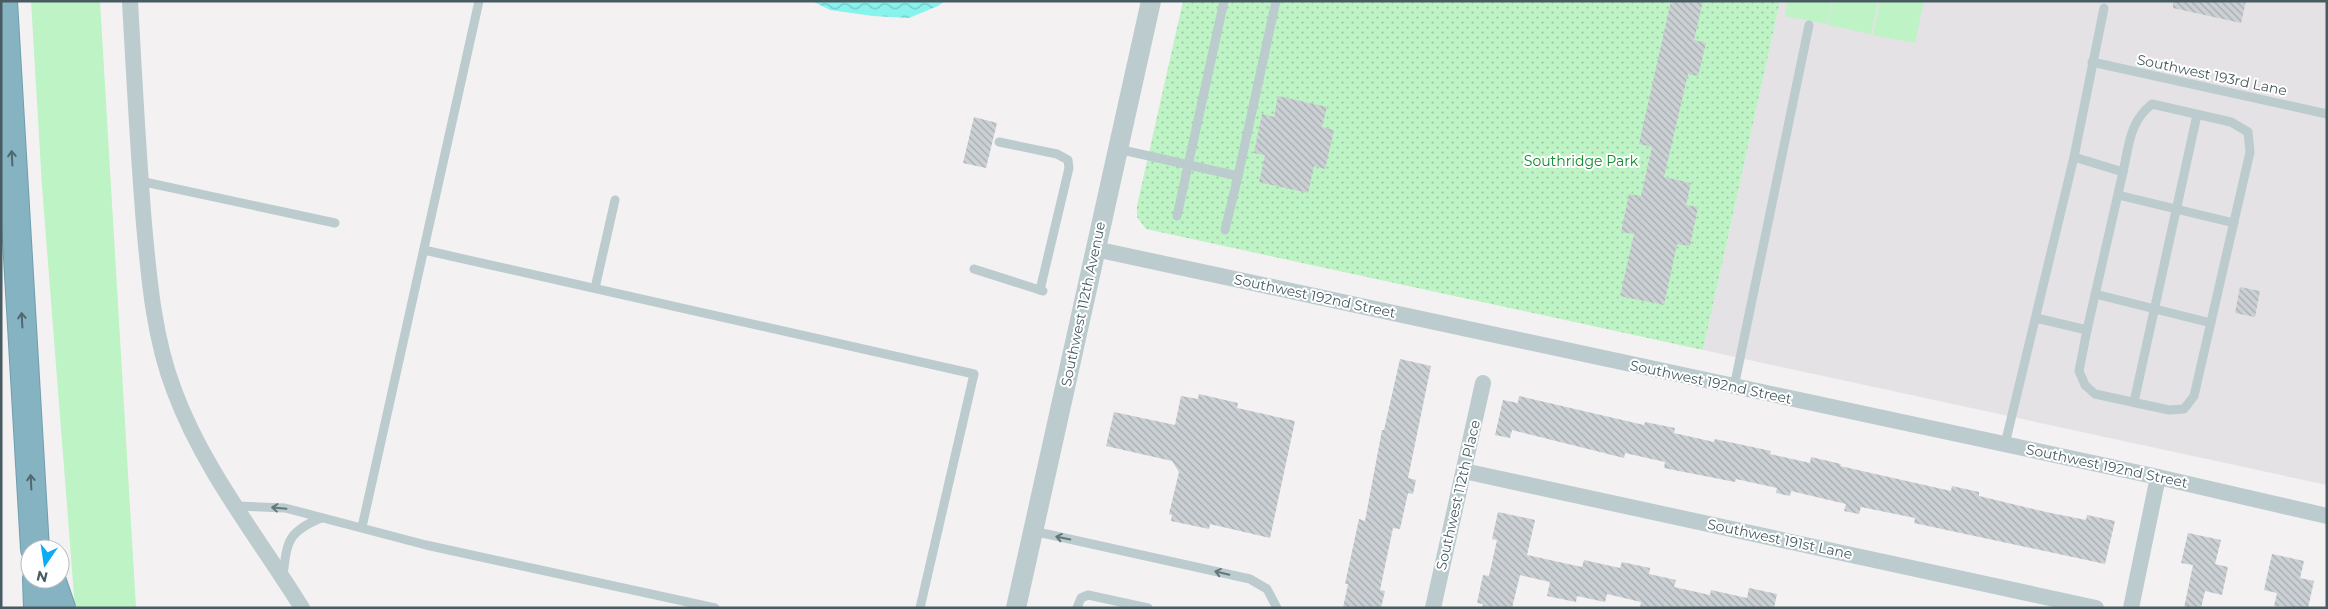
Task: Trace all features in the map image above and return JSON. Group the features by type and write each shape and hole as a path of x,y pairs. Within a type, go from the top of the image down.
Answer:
{"highway":[{"path":"3,1 37,539"},
{"path":"37,589 38,608"},
{"path":"54,589 61,608"}],"street":[{"path":"130,1 140,181 149,277 162,348 173,388 196,441 302,608"},
{"name":"Southwest 112th Avenue","path":"1016,608 1151,1"},
{"name":"Southwest 192nd Street","path":"1095,249 2158,477 2327,516"},
{"name":"Southwest 112th Place","path":"1432,608 1482,383"},
{"name":"Southwest 191st Lane","path":"1464,470 2096,608"},
{"path":"2131,608 2158,477"}],"lane":[{"path":"362,527 479,1"},
{"path":"1177,216 1224,1"},
{"path":"1225,230 1276,1"},
{"path":"2005,444 2074,157 2104,8"},
{"path":"1734,387 1809,25"},
{"name":"Southwest 193rd Lane","path":"2092,62 2327,114"},
{"path":"2152,104 2197,115 2230,122 2248,132 2250,152 2194,396 2184,409 2169,410 2095,394 2085,385 2079,370 2135,122 2152,104"},
{"path":"2134,402 2197,115"},
{"path":"974,269 1041,290 1060,214 1069,168 1068,160 1057,154 999,142"},
{"path":"1118,148 1238,176"},
{"path":"2074,157 2123,172"},
{"path":"140,181 335,223"},
{"path":"2118,195 2234,223"},
{"path":"595,288 614,200"},
{"path":"424,250 974,374 920,608"},
{"path":"2096,294 2211,323"},
{"path":"2036,318 2088,330"},
{"path":"237,506 285,508 426,545 715,608"},
{"path":"282,576 290,538 299,528 321,518"},
{"path":"1033,531 1250,579 1267,589 1277,608"},
{"path":"1077,608 1081,598 1088,595 1148,608"}],"shaded area":[{"path":"1780,1 2327,1 2327,485 1703,350"}],"green space":[{"path":"31,1 100,1 136,608 75,608 42,186"},
{"name":"Southridge Park","path":"1183,1 1780,1 1703,350 1146,229 1137,217 1137,206"},
{"path":"1788,1 1832,1 1827,24 1785,16"},
{"path":"1833,1 1878,1 1871,34 1828,25"},
{"path":"1880,1 1924,1 1915,43 1873,35"}],"water":[{"path":"812,1 945,1 938,6 909,18 873,16 830,10"}],"building":[{"path":"1671,1 1703,1 1694,40 1706,43 1698,76 1688,74 1664,177 1691,183 1686,205 1698,207 1690,246 1677,244 1664,305 1620,296 1634,234 1621,232 1629,194 1641,196 1652,147 1639,144"},
{"path":"2173,1 2246,1 2241,23 2173,8"},
{"path":"1278,96 1327,107 1322,127 1334,130 1325,169 1314,166 1308,193 1259,182 1265,155 1254,153 1262,114 1274,117"},
{"path":"974,117 997,123 986,168 963,163"},
{"path":"2240,287 2260,291 2255,317 2235,313"},
{"path":"1400,359 1431,366 1408,478 1416,480 1413,494 1408,493 1400,529 1393,528 1380,590 1385,591 1381,608 1343,608 1348,584 1345,584 1359,519 1365,521 1382,430 1384,430"},
{"path":"1199,394 1238,403 1237,408 1295,421 1270,538 1210,524 1209,529 1171,521 1172,515 1169,514 1179,472 1172,461 1106,446 1114,412 1175,425 1181,396 1198,399"},
{"path":"1519,396 1644,425 1645,422 1675,428 1674,433 1714,442 1715,439 1771,451 1770,454 1810,463 1811,457 1841,464 1840,466 1951,491 1952,486 1979,492 1979,496 2046,512 2086,520 2087,515 2115,521 2105,564 1914,523 1915,518 1861,507 1859,514 1844,511 1846,504 1791,491 1790,496 1776,493 1777,488 1736,479 1735,482 1664,468 1665,462 1625,453 1624,458 1512,430 1510,438 1495,435 1503,400 1518,403"},
{"path":"1498,512 1535,520 1527,555 1582,567 1584,560 1620,568 1622,562 1650,568 1649,574 1676,580 1674,587 1710,595 1711,590 1747,598 1749,588 1777,594 1774,608 1640,608 1641,602 1607,594 1605,602 1577,596 1576,602 1547,596 1550,582 1520,575 1512,608 1482,608 1483,604 1477,603 1483,575 1489,576 1497,540 1492,539"},
{"path":"2188,533 2221,540 2215,564 2228,567 2222,595 2205,591 2201,608 2184,608 2193,565 2181,563"},
{"path":"2272,554 2304,561 2300,578 2314,581 2308,608 2274,606 2277,593 2264,590"}]}
